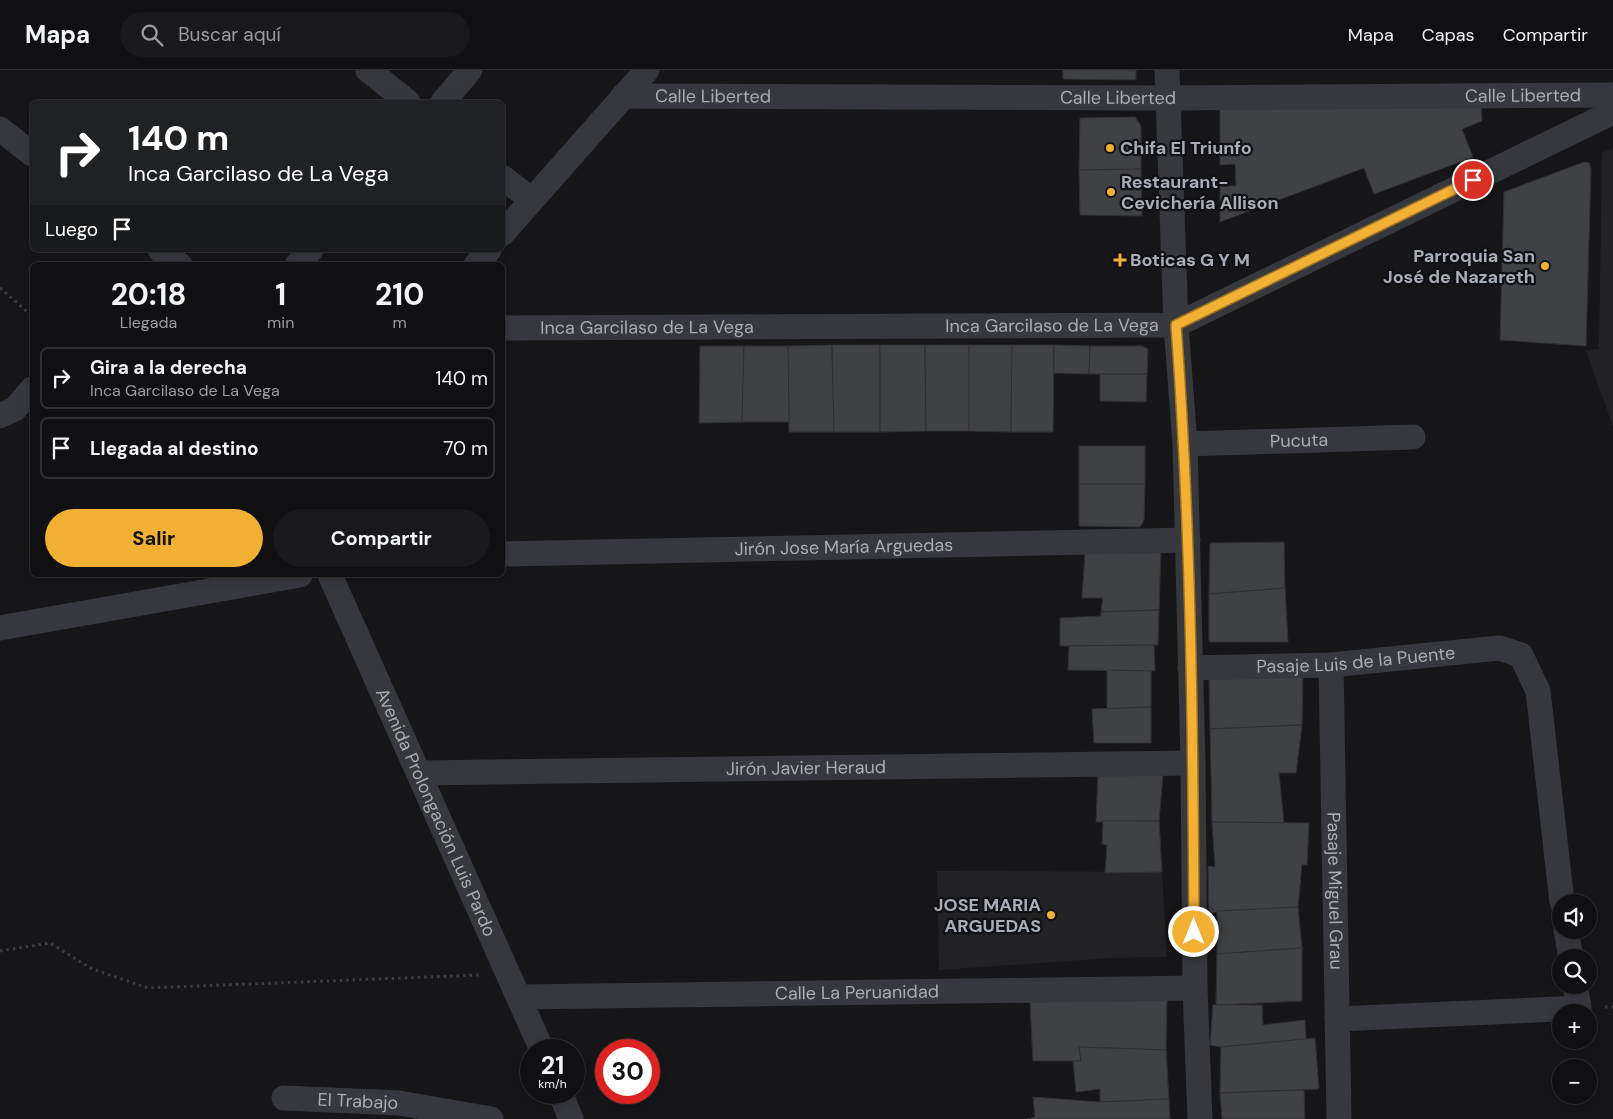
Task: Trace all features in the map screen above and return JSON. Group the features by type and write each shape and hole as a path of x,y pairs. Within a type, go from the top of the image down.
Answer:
{"street":[{"path":"368,70 406,100"},
{"path":"444,100 470,70"},
{"path":"505,231 646,70"},
{"path":"1167,70 1176,325 1185,444 1193,763 1195,988 1200,1119"},
{"name":"Calle Liberted","path":"624,96 1168,98 1613,95"},
{"name":"Inca Garcilaso de La Vega","path":"505,328 1176,325 1613,112"},
{"path":"0,129 30,152"},
{"path":"505,179 532,200"},
{"path":"163,252 176,262"},
{"path":"300,262 309,252"},
{"path":"479,262 487,252"},
{"path":"0,416 16,408 30,391"},
{"name":"Pucuta","path":"1185,444 1413,437"},
{"name":"Jirón Jose María Arguedas","path":"505,554 1188,540"},
{"path":"0,628 289,577"},
{"name":"Avenida Prolongación Luis Pardo","path":"331,577 420,772 537,1039"},
{"name":"Pasaje Luis de la Puente","path":"1190,668 1330,665 1499,648 1521,656 1538,691 1561,894"},
{"name":"Pasaje Miguel Grau","path":"1330,665 1340,1119"},
{"name":"Jirón Javier Heraud","path":"420,772 1193,763"},
{"name":"Calle La Peruanidad","path":"519,997 1195,988"},
{"path":"1337,1019 1579,1008 1577,994"},
{"name":"El Trabajo","path":"284,1098 399,1102 491,1119"},
{"path":"565,1104 571,1119"}],"path":[{"path":"0,288 30,314"},
{"path":"0,951 50,943 92,969 148,988 509,974"}],"shaded area":[{"path":"1613,148 1613,427 1586,350 1599,349 1602,153"},
{"name":"JOSE MARIA ARGUEDAS","path":"937,871 1162,872 1167,957 1112,958 939,970"}],"building":[{"path":"1063,70 1136,70 1136,80 1063,79"},
{"path":"1481,105 1482,121 1462,129 1473,157 1374,194 1364,168 1220,222 1220,186 1236,186 1235,164 1220,165 1220,108"},
{"name":"Chifa El Triunfo","path":"1135,117 1141,126 1141,169 1079,170 1080,118"},
{"name":"Parroquia San José de Nazareth","path":"1584,162 1589,163 1591,169 1586,346 1500,340 1504,192"},
{"name":"Restaurant- Cevichería Allison","path":"1141,169 1142,216 1080,215 1079,170"},
{"path":"832,345 834,432 789,432 788,346"},
{"path":"832,345 880,345 880,432 834,432"},
{"path":"880,345 925,345 926,431 880,432"},
{"path":"925,345 969,345 969,431 926,431"},
{"path":"969,345 1012,345 1011,432 969,431"},
{"path":"1012,345 1054,345 1053,432 1011,432"},
{"path":"1054,345 1090,346 1089,374 1054,373"},
{"path":"700,346 744,346 742,422 699,423"},
{"path":"744,346 788,346 789,422 742,422"},
{"path":"1090,346 1142,346 1148,349 1147,374 1089,374"},
{"path":"1100,374 1147,374 1146,402 1100,401"},
{"path":"1079,446 1145,446 1145,484 1079,484"},
{"path":"1079,484 1145,484 1144,520 1140,527 1079,526"},
{"path":"1284,542 1285,588 1209,594 1210,543"},
{"path":"1161,551 1159,610 1101,612 1103,598 1082,598 1085,553"},
{"path":"1285,588 1288,642 1209,642 1209,594"},
{"path":"1159,610 1158,645 1060,646 1060,618 1101,616 1101,612"},
{"path":"1154,645 1155,671 1068,670 1069,646"},
{"path":"1107,670 1151,671 1151,707 1107,709"},
{"path":"1303,672 1302,725 1210,729 1209,677"},
{"path":"1151,707 1151,743 1094,743 1092,709"},
{"path":"1302,725 1296,773 1279,773 1284,823 1212,822 1210,729"},
{"path":"1098,774 1163,774 1159,821 1096,822"},
{"path":"1103,821 1159,821 1162,872 1105,873 1107,845 1102,844"},
{"path":"1212,822 1309,823 1307,865 1302,864 1298,907 1209,913 1208,866 1215,867"},
{"path":"1298,907 1302,948 1217,954 1217,911"},
{"path":"1302,948 1302,1001 1216,1005 1217,954"},
{"path":"1167,999 1166,1050 1079,1047 1081,1061 1033,1061 1030,1002"},
{"path":"1213,1005 1262,1005 1263,1025 1305,1020 1306,1039 1221,1047 1210,1045"},
{"path":"1315,1038 1319,1089 1220,1093 1221,1047"},
{"path":"1079,1047 1166,1050 1169,1099 1100,1102 1100,1089 1076,1092 1073,1061 1081,1061"},
{"path":"1304,1090 1305,1119 1222,1119 1220,1093"},
{"path":"1033,1097 1100,1102 1169,1099 1170,1119 1027,1119 1035,1117"}],"place":[{"name":"Chifa El Triunfo","path":"1110,148"},
{"name":"Restaurant- Cevichería Allison","path":"1111,192"},
{"name":"Boticas G Y M","path":"1120,260"},
{"name":"Parroquia San José de Nazareth","path":"1545,266"},
{"name":"JOSE MARIA ARGUEDAS","path":"1051,915"}],"route":[{"path":"1194,932 1193,763 1185,444 1176,325 1473,180"}]}
